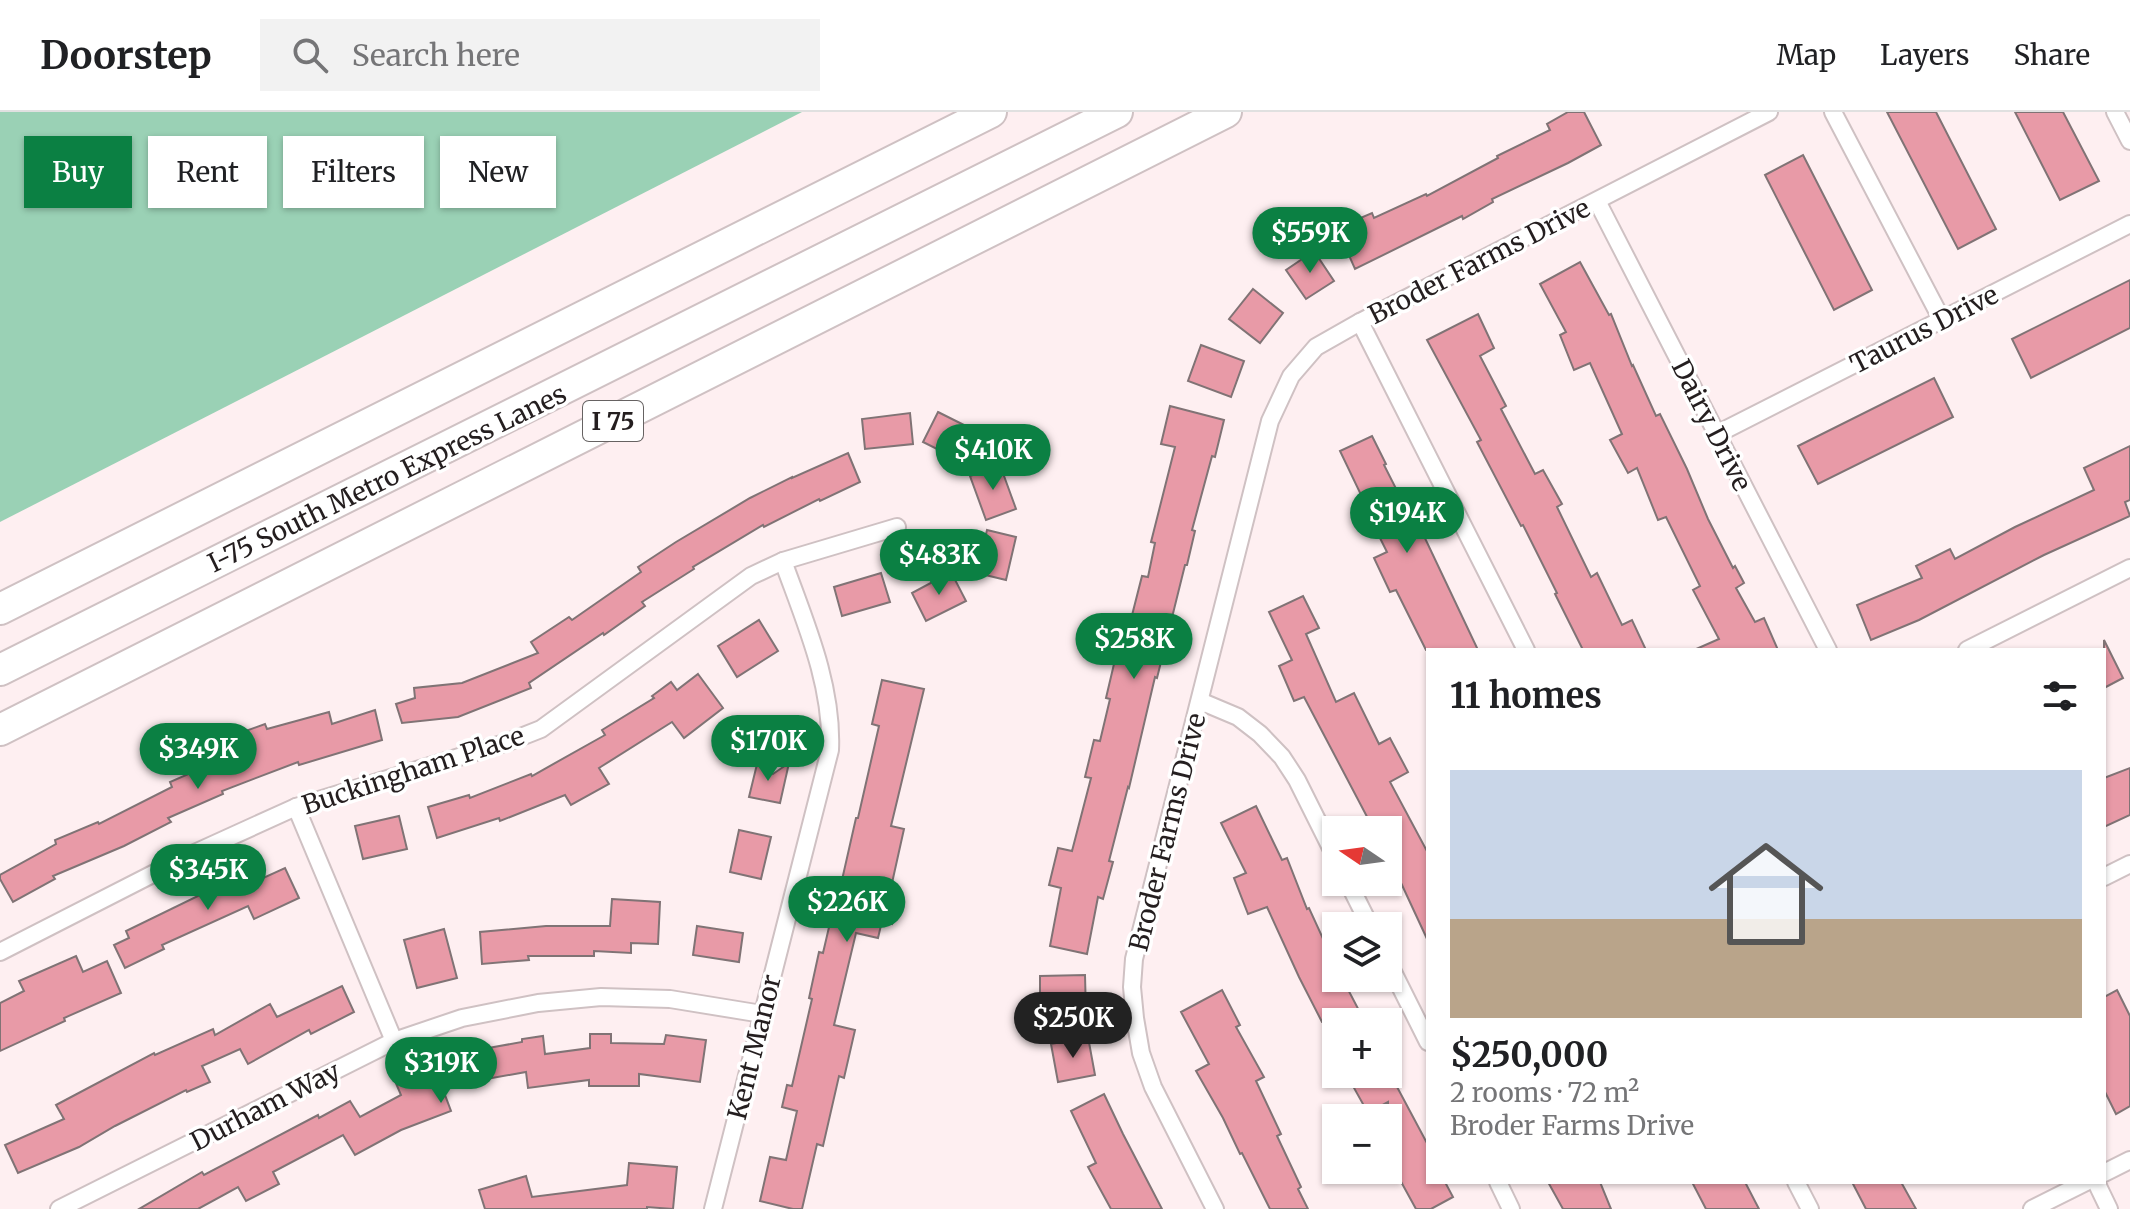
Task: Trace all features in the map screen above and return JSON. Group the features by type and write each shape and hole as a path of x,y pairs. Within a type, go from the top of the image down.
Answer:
{"highway":[{"path":"0,609 991,112"},
{"name":"I-75 South Metro Express Lanes","path":"0,670 1117,112"},
{"name":"I 75","path":"0,730 1226,112"}],"street":[{"name":"Broder Farms Drive","path":"1215,1209 1153,1087 1141,1053 1132,987 1134,959 1270,421 1291,376 1316,347 1360,322 1769,112"},
{"path":"1833,112 1942,320"},
{"path":"2115,112 2130,141"},
{"name":"Dairy Drive","path":"1597,201 1827,648"},
{"name":"Taurus Drive","path":"1717,434 2130,224"},
{"path":"1360,322 1525,648"},
{"name":"Buckingham Place","path":"0,952 188,856 296,807 541,729 751,576 783,561 897,527"},
{"name":"Kent Manor","path":"713,1209 830,750 827,694 783,561"},
{"path":"1971,648 2130,568"},
{"path":"1200,701 1238,717 1282,757 1322,830"},
{"path":"296,807 394,1041"},
{"path":"2106,876 2130,864"},
{"path":"1402,990 1426,1038"},
{"name":"Durham Way","path":"59,1209 394,1041 462,1018 538,1003 601,997 670,999 762,1014"},
{"path":"2106,1172 2130,1160"},
{"path":"1499,1184 1511,1209"},
{"path":"1797,1184 1810,1209"},
{"path":"2032,1209 2082,1184"},
{"path":"2097,1184 2109,1209"}],"green space":[{"path":"0,112 802,112 0,522"}],"building":[{"path":"1568,112 1584,112 1601,145 1492,199 1493,202 1463,219 1462,216 1355,269 1337,228 1372,213 1374,218 1427,196 1550,130 1547,124"},
{"path":"1887,112 1936,112 1996,229 1958,249"},
{"path":"2015,112 2063,112 2099,181 2060,200"},
{"path":"1803,155 1872,290 1834,310 1765,175"},
{"path":"1314,251 1334,281 1306,299 1286,270"},
{"path":"1580,262 1611,314 1656,416 1660,414 1708,519 1744,583 1736,588 1755,622 1764,618 1777,648 1699,648 1719,639 1693,590 1700,586 1666,517 1658,520 1637,468 1628,473 1610,440 1622,434 1590,363 1574,370 1560,335 1566,332 1540,284"},
{"path":"2130,280 2130,328 2031,378 2012,339"},
{"path":"1253,289 1283,313 1260,343 1229,319"},
{"path":"1478,314 1494,348 1480,356 1506,406 1501,409 1535,474 1543,470 1562,504 1557,507 1591,577 1597,573 1622,625 1632,620 1645,648 1582,648 1523,525 1477,442 1481,440 1427,340"},
{"path":"1201,345 1244,361 1231,397 1188,381"},
{"path":"1934,378 1953,417 1818,484 1798,446"},
{"path":"1170,406 1224,420 1192,530 1195,531 1187,565 1155,677 1109,861 1113,862 1103,899 1098,897 1087,954 1050,946 1061,888 1049,885 1058,848 1072,851 1091,778 1085,777 1094,740 1100,741 1110,699 1106,698 1122,630 1128,631 1142,576 1148,577 1155,543 1151,542 1175,447 1161,444"},
{"path":"938,412 978,432 963,462 923,442"},
{"path":"910,413 913,444 865,449 862,419"},
{"path":"1372,436 1477,648 1426,650 1396,590 1390,592 1374,558 1387,552 1340,451"},
{"path":"2130,446 2130,500 2125,502 2130,516 2044,555 1919,620 1871,640 1857,605 1922,578 1916,566 1950,549 1955,559 2094,490 2084,468"},
{"path":"848,453 860,482 763,525 693,567 642,602 645,606 604,635 529,683 531,688 458,717 402,723 396,704 415,698 414,688 462,683 538,653 531,642 569,617 572,620 641,572 638,567 676,542 750,498"},
{"path":"1000,465 1016,509 986,520 970,476"},
{"path":"987,530 1016,537 1006,580 977,573"},
{"path":"951,572 966,601 926,621 912,593"},
{"path":"881,573 890,602 842,616 834,587"},
{"path":"1303,596 1319,628 1306,634 1336,702 1354,693 1379,744 1390,738 1408,772 1390,782 1426,849 1426,937 1402,885 1402,816 1367,816 1304,697 1294,701 1279,666 1292,660 1269,612"},
{"path":"759,620 778,651 737,677 718,646"},
{"path":"2104,640 2123,678 2106,687 2106,648"},
{"path":"698,674 723,708 684,738 672,722 599,768 609,784 571,805 565,795 500,821 499,818 437,838 428,807 469,795 470,798 532,776 605,735 602,730 654,698 652,696 671,682 677,690"},
{"path":"882,680 924,689 891,826 904,829 890,892 899,894 892,924 882,921 878,938 856,933 834,1025 855,1030 844,1078 839,1076 823,1146 817,1144 802,1209 793,1209 760,1201 770,1157 786,1160 797,1111 782,1107 787,1085 792,1086 812,999 809,998 819,952 823,953 858,818 879,726 872,724"},
{"path":"375,710 382,740 299,765 298,762 222,791 223,794 168,818 171,822 124,846 53,876 55,879 13,902 0,879 0,875 56,844 55,840 99,824 172,787 170,782 232,755 226,738 265,724 267,729 329,712 332,724"},
{"path":"759,756 773,774 789,763 780,803 749,797"},
{"path":"2130,768 2130,815 2106,826 2106,777"},
{"path":"1256,806 1282,860 1287,858 1307,909 1322,936 1322,992 1349,992 1358,1008 1322,1008 1322,1022 1267,907 1248,914 1234,878 1246,873 1221,823"},
{"path":"399,816 407,849 363,859 355,826"},
{"path":"739,830 771,837 761,879 730,872"},
{"path":"253,866 259,880 285,868 299,898 254,919 248,906 162,945 164,949 125,968 114,945 129,938 126,931 235,878 234,874"},
{"path":"612,899 660,902 658,944 631,943 631,953 594,951 594,956 528,956 529,960 482,964 480,932 546,926 610,926"},
{"path":"697,926 743,933 739,962 693,955"},
{"path":"444,929 457,978 417,988 404,940"},
{"path":"76,956 83,972 107,961 121,993 0,1051 0,1003 24,991 19,981"},
{"path":"1085,975 1086,1014 1040,1015 1040,976"},
{"path":"342,986 354,1012 311,1034 309,1030 248,1064 240,1049 202,1066 210,1082 186,1090 79,1147 18,1173 5,1145 64,1119 56,1105 154,1053 213,1029 215,1035 270,1004 277,1017"},
{"path":"1222,990 1240,1025 1236,1027 1264,1077 1256,1081 1281,1134 1277,1136 1308,1209 1270,1209 1196,1071 1209,1064 1181,1012"},
{"path":"2117,990 2130,1016 2130,1106 2116,1114 2106,1094 2106,996"},
{"path":"590,1034 611,1034 611,1043 664,1044 666,1035 706,1040 700,1082 639,1074 639,1086 589,1086 589,1080 528,1088 526,1072 442,1087 451,1111 401,1130 355,1155 343,1135 273,1172 279,1184 246,1201 238,1187 198,1209 139,1209 202,1172 204,1175 350,1101 360,1117 401,1095 395,1081 459,1057 458,1053 476,1050 478,1059 489,1057 488,1048 543,1036 545,1054 590,1048"},
{"path":"1088,1037 1095,1075 1058,1082 1051,1044"},
{"path":"1354,1088 1398,1088 1426,1141 1426,1184 1446,1184 1453,1197 1431,1209 1416,1209 1402,1184 1402,1104 1363,1104"},
{"path":"1104,1094 1162,1209 1111,1209 1088,1167 1096,1163 1071,1111"},
{"path":"629,1163 677,1167 673,1209 485,1209 479,1190 526,1176 532,1197 627,1185"},
{"path":"1549,1184 1601,1184 1611,1209 1563,1209"},
{"path":"1693,1184 1746,1184 1759,1209 1706,1209"},
{"path":"1853,1184 1902,1184 1916,1209 1866,1209"}]}
